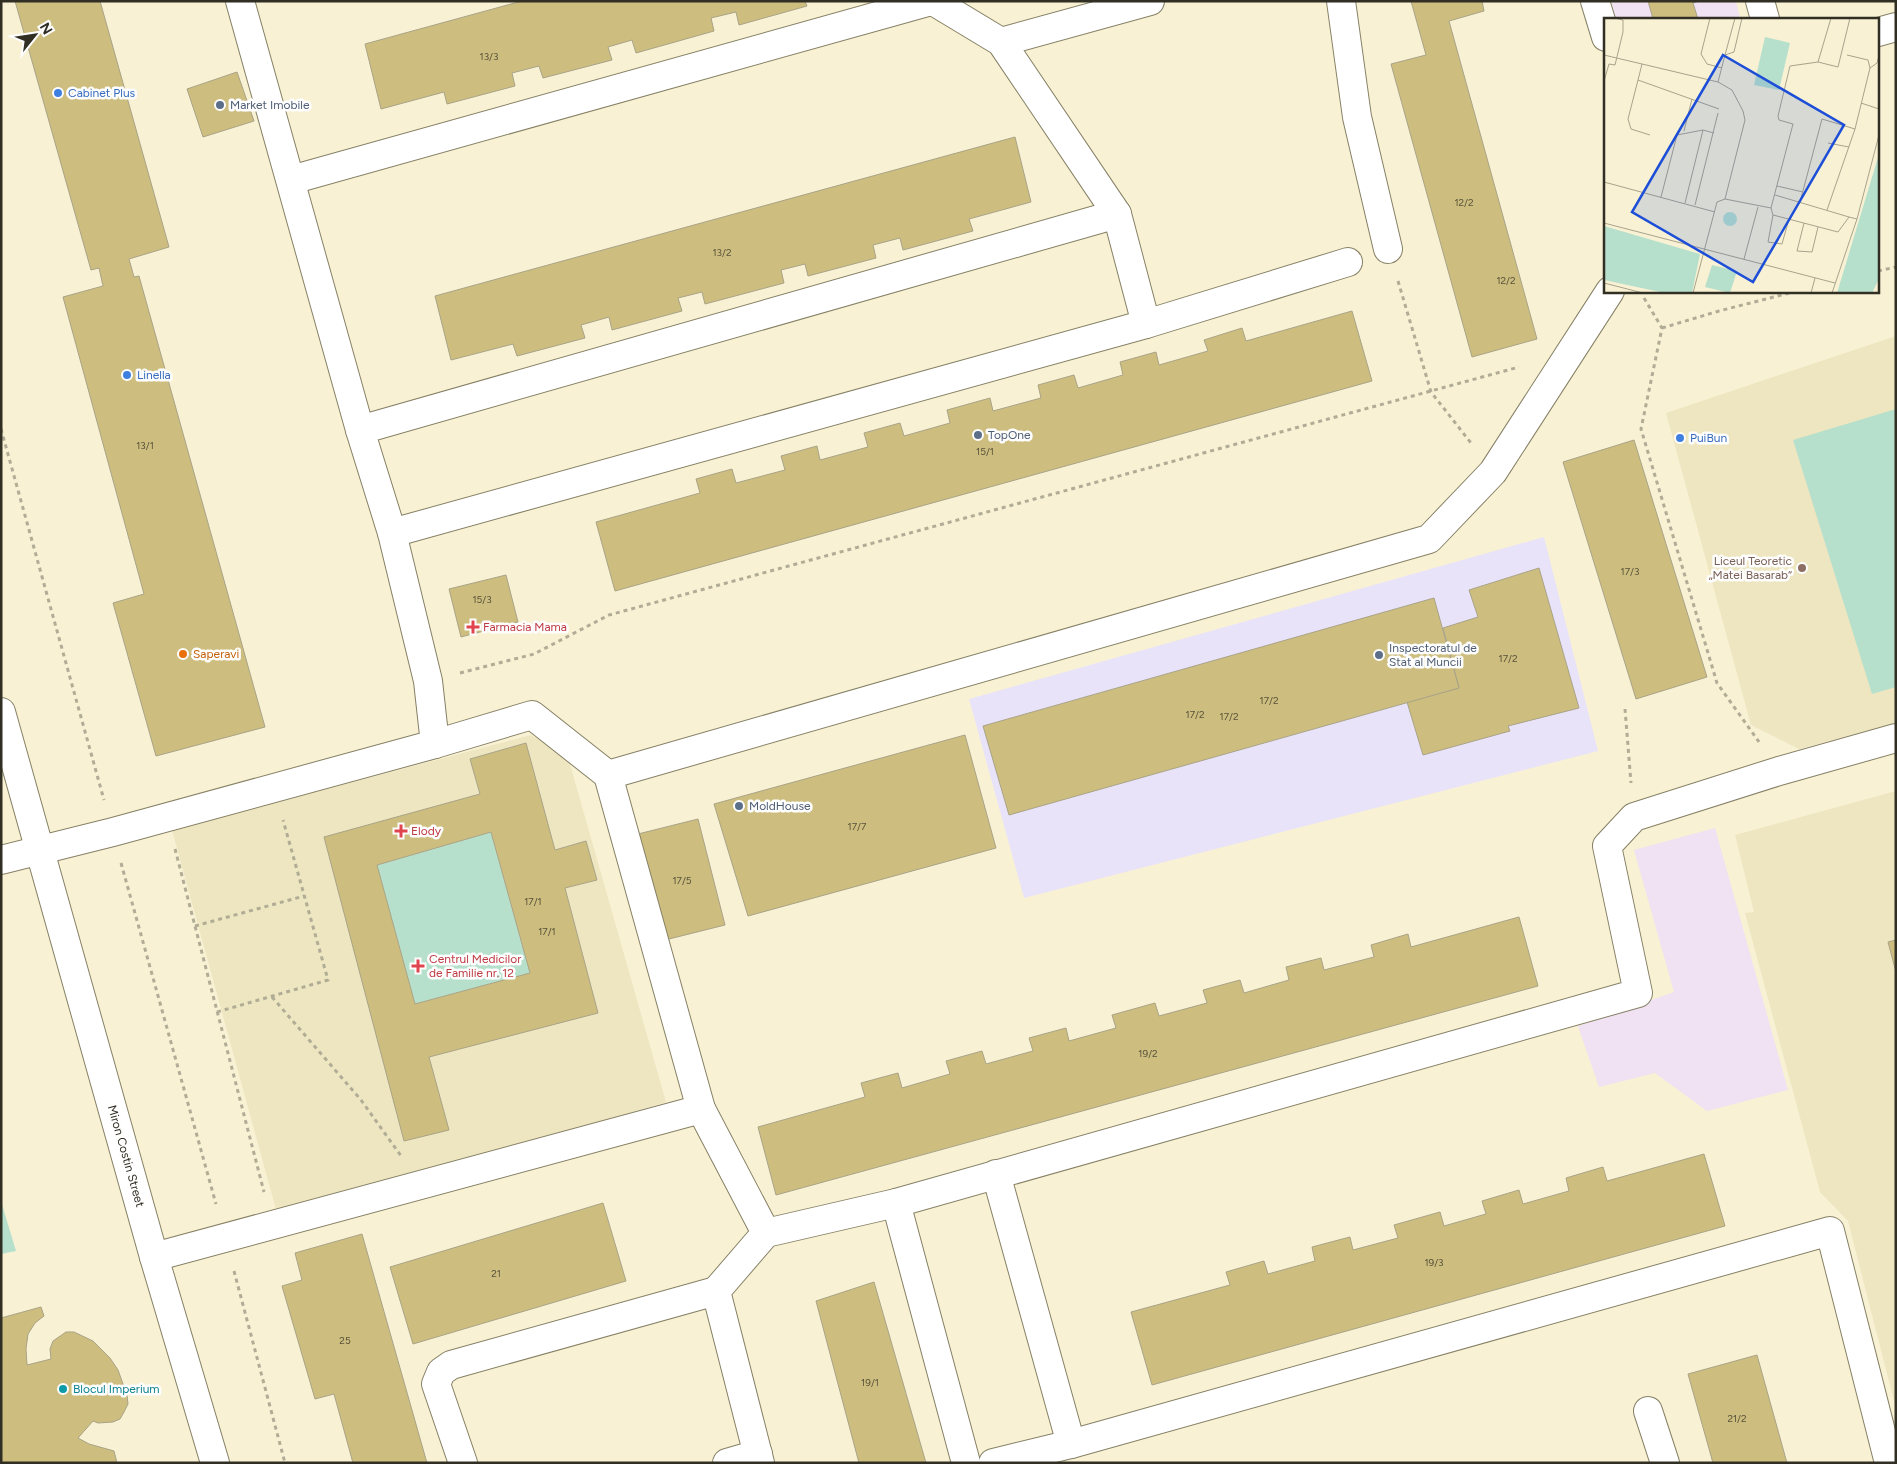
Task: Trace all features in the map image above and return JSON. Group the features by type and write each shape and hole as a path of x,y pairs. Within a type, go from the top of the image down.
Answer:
{"street":[{"path":"240,1 360,430 392,533 428,681 435,744"},
{"path":"291,180 932,1 1001,42 1116,214 1146,324"},
{"path":"1001,42 1150,1"},
{"path":"1341,1 1357,118 1388,249"},
{"path":"1596,1 1604,30"},
{"path":"1760,1 1765,18"},
{"path":"1880,31 1896,27"},
{"path":"360,430 1116,214"},
{"path":"392,533 1146,324 1348,262"},
{"path":"608,775 1429,540 1493,472 1609,292"},
{"name":"Miron Costin Street","path":"1,712 154,1257 215,1463"},
{"path":"1,860 113,832 435,744 532,715 608,775 701,1109 766,1233"},
{"path":"463,1463 436,1384 441,1372 451,1365 716,1291 766,1233 896,1203 1638,993 1607,846 1634,817 1780,771 1896,738"},
{"path":"154,1257 701,1109"},
{"path":"996,1174 1071,1444"},
{"path":"896,1203 966,1463"},
{"path":"993,1463 1071,1444 1830,1231 1889,1463"},
{"path":"716,1291 759,1458 727,1463"},
{"path":"1648,1411 1665,1463"}],"path":[{"path":"1388,249 1430,392 1493,472"},
{"path":"1880,271 1896,267"},
{"path":"1640,292 1662,328 1641,429 1717,683 1780,771"},
{"path":"1662,328 1793,292"},
{"path":"428,681 534,654 609,615 1570,353"},
{"path":"1,429 226,1238 285,1463"},
{"path":"1625,709 1634,817"},
{"path":"217,1012 272,998 328,980 274,788"},
{"path":"167,817 273,1226"},
{"path":"195,926 304,896"},
{"path":"272,998 362,1100 392,1142 418,1186"}],"shaded area":[{"path":"1611,1 1736,1 1740,18 1616,18"},
{"name":"Liceul Teoretic „Matei Basarab“","path":"1896,336 1896,723 1799,749 1751,725 1666,413"},
{"path":"1544,537 1598,751 1024,898 969,699"},
{"name":"Centrul Medicilor de Familie nr. 12","path":"531,735 568,757 666,1102 278,1217 172,830"},
{"path":"1896,791 1896,1409 1848,1221 1820,1192 1745,913 1754,912 1735,835"},
{"path":"1715,828 1788,1090 1707,1111 1655,1073 1599,1087 1578,1026 1674,992 1634,850"}],"green space":[{"path":"1896,409 1896,687 1872,694 1793,440"},
{"path":"491,832 530,973 415,1004 377,865"},
{"path":"1,1201 16,1251 1,1254"}],"building":[{"path":"15,1 100,1 169,247 129,259 134,277 139,276 265,727 156,756 113,603 144,594 63,297 103,286 99,268 91,270"},
{"path":"522,1 805,1 807,6 739,25 736,12 711,18 714,31 636,53 632,40 608,47 612,60 543,78 539,66 512,73 515,86 447,104 444,92 381,109 365,44"},
{"path":"1411,1 1482,1 1484,11 1449,21 1537,339 1472,357 1391,64 1426,55"},
{"path":"1648,1 1699,1 1693,3 1698,18 1653,18"},
{"name":"Market Imobile","path":"237,72 254,121 203,137 187,89"},
{"path":"1015,137 1031,202 969,219 973,231 903,250 900,238 873,245 876,258 808,276 805,264 781,270 784,283 705,304 702,292 678,298 682,311 612,330 609,317 581,325 585,338 517,356 513,344 451,360 435,296"},
{"path":"1352,311 1372,381 615,591 596,522 700,493 696,479 732,469 736,483 785,470 781,456 817,446 820,460 868,447 864,433 900,423 904,436 950,423 947,410 990,398 993,411 1041,398 1038,385 1074,375 1078,388 1123,375 1120,362 1156,352 1159,365 1208,351 1204,340 1242,328 1246,341"},
{"path":"1634,440 1707,677 1636,699 1563,462"},
{"path":"1539,568 1579,708 1508,726 1510,731 1423,755 1407,702 1459,688 1443,628 1478,617 1469,590"},
{"path":"506,575 518,622 461,637 449,589"},
{"path":"1434,598 1459,688 1009,815 983,726"},
{"path":"965,735 996,848 748,916 714,804"},
{"path":"526,743 555,850 586,841 597,880 565,888 598,1013 429,1057 449,1130 404,1141 324,837 480,794 470,759","holes":["491,832 530,973 415,1004 377,865"]},
{"path":"698,819 725,925 665,940 638,834"},
{"path":"1519,917 1538,986 776,1195 758,1127 865,1097 861,1083 898,1073 902,1088 950,1074 946,1061 982,1051 986,1064 1033,1051 1029,1038 1066,1028 1069,1041 1116,1028 1112,1015 1155,1003 1159,1016 1207,1003 1203,990 1240,980 1244,993 1289,980 1286,967 1321,958 1324,970 1374,957 1371,945 1408,934 1411,947"},
{"path":"1896,940 1896,972 1888,942"},
{"path":"1704,1154 1725,1226 1152,1385 1131,1312 1230,1285 1226,1272 1264,1261 1268,1274 1315,1261 1312,1247 1350,1237 1353,1250 1398,1238 1394,1225 1440,1212 1444,1226 1486,1214 1482,1201 1519,1190 1523,1204 1569,1191 1566,1178 1603,1167 1607,1181"},
{"path":"603,1203 626,1281 413,1344 390,1267"},
{"path":"362,1234 427,1463 353,1463 334,1394 315,1399 282,1286 302,1280 295,1253"},
{"path":"874,1282 926,1463 859,1463 816,1301"},
{"name":"Blocul Imperium","path":"41,1307 44,1316 35,1323 28,1334 26,1349 27,1365 51,1359 50,1349 53,1341 66,1332 74,1332 93,1341 110,1358 118,1370 127,1395 128,1404 120,1419 113,1422 98,1423 93,1421 78,1438 89,1444 114,1451 117,1463 1,1463 1,1318"},
{"path":"1757,1355 1787,1463 1713,1463 1688,1374"}],"place":[{"name":"Cabinet Plus","path":"58,93"},
{"name":"Market Imobile","path":"220,105"},
{"name":"Linella","path":"127,375"},
{"name":"TopOne","path":"978,435"},
{"name":"PuiBun","path":"1680,438"},
{"name":"Liceul Teoretic „Matei Basarab“","path":"1802,568"},
{"name":"Farmacia Mama","path":"473,627"},
{"name":"Saperavi","path":"183,654"},
{"name":"Inspectoratul de Stat al Muncii","path":"1379,655"},
{"name":"MoldHouse","path":"739,806"},
{"name":"Elody","path":"401,831"},
{"name":"Centrul Medicilor de Familie nr. 12","path":"418,966"},
{"name":"Blocul Imperium","path":"63,1389"}]}
